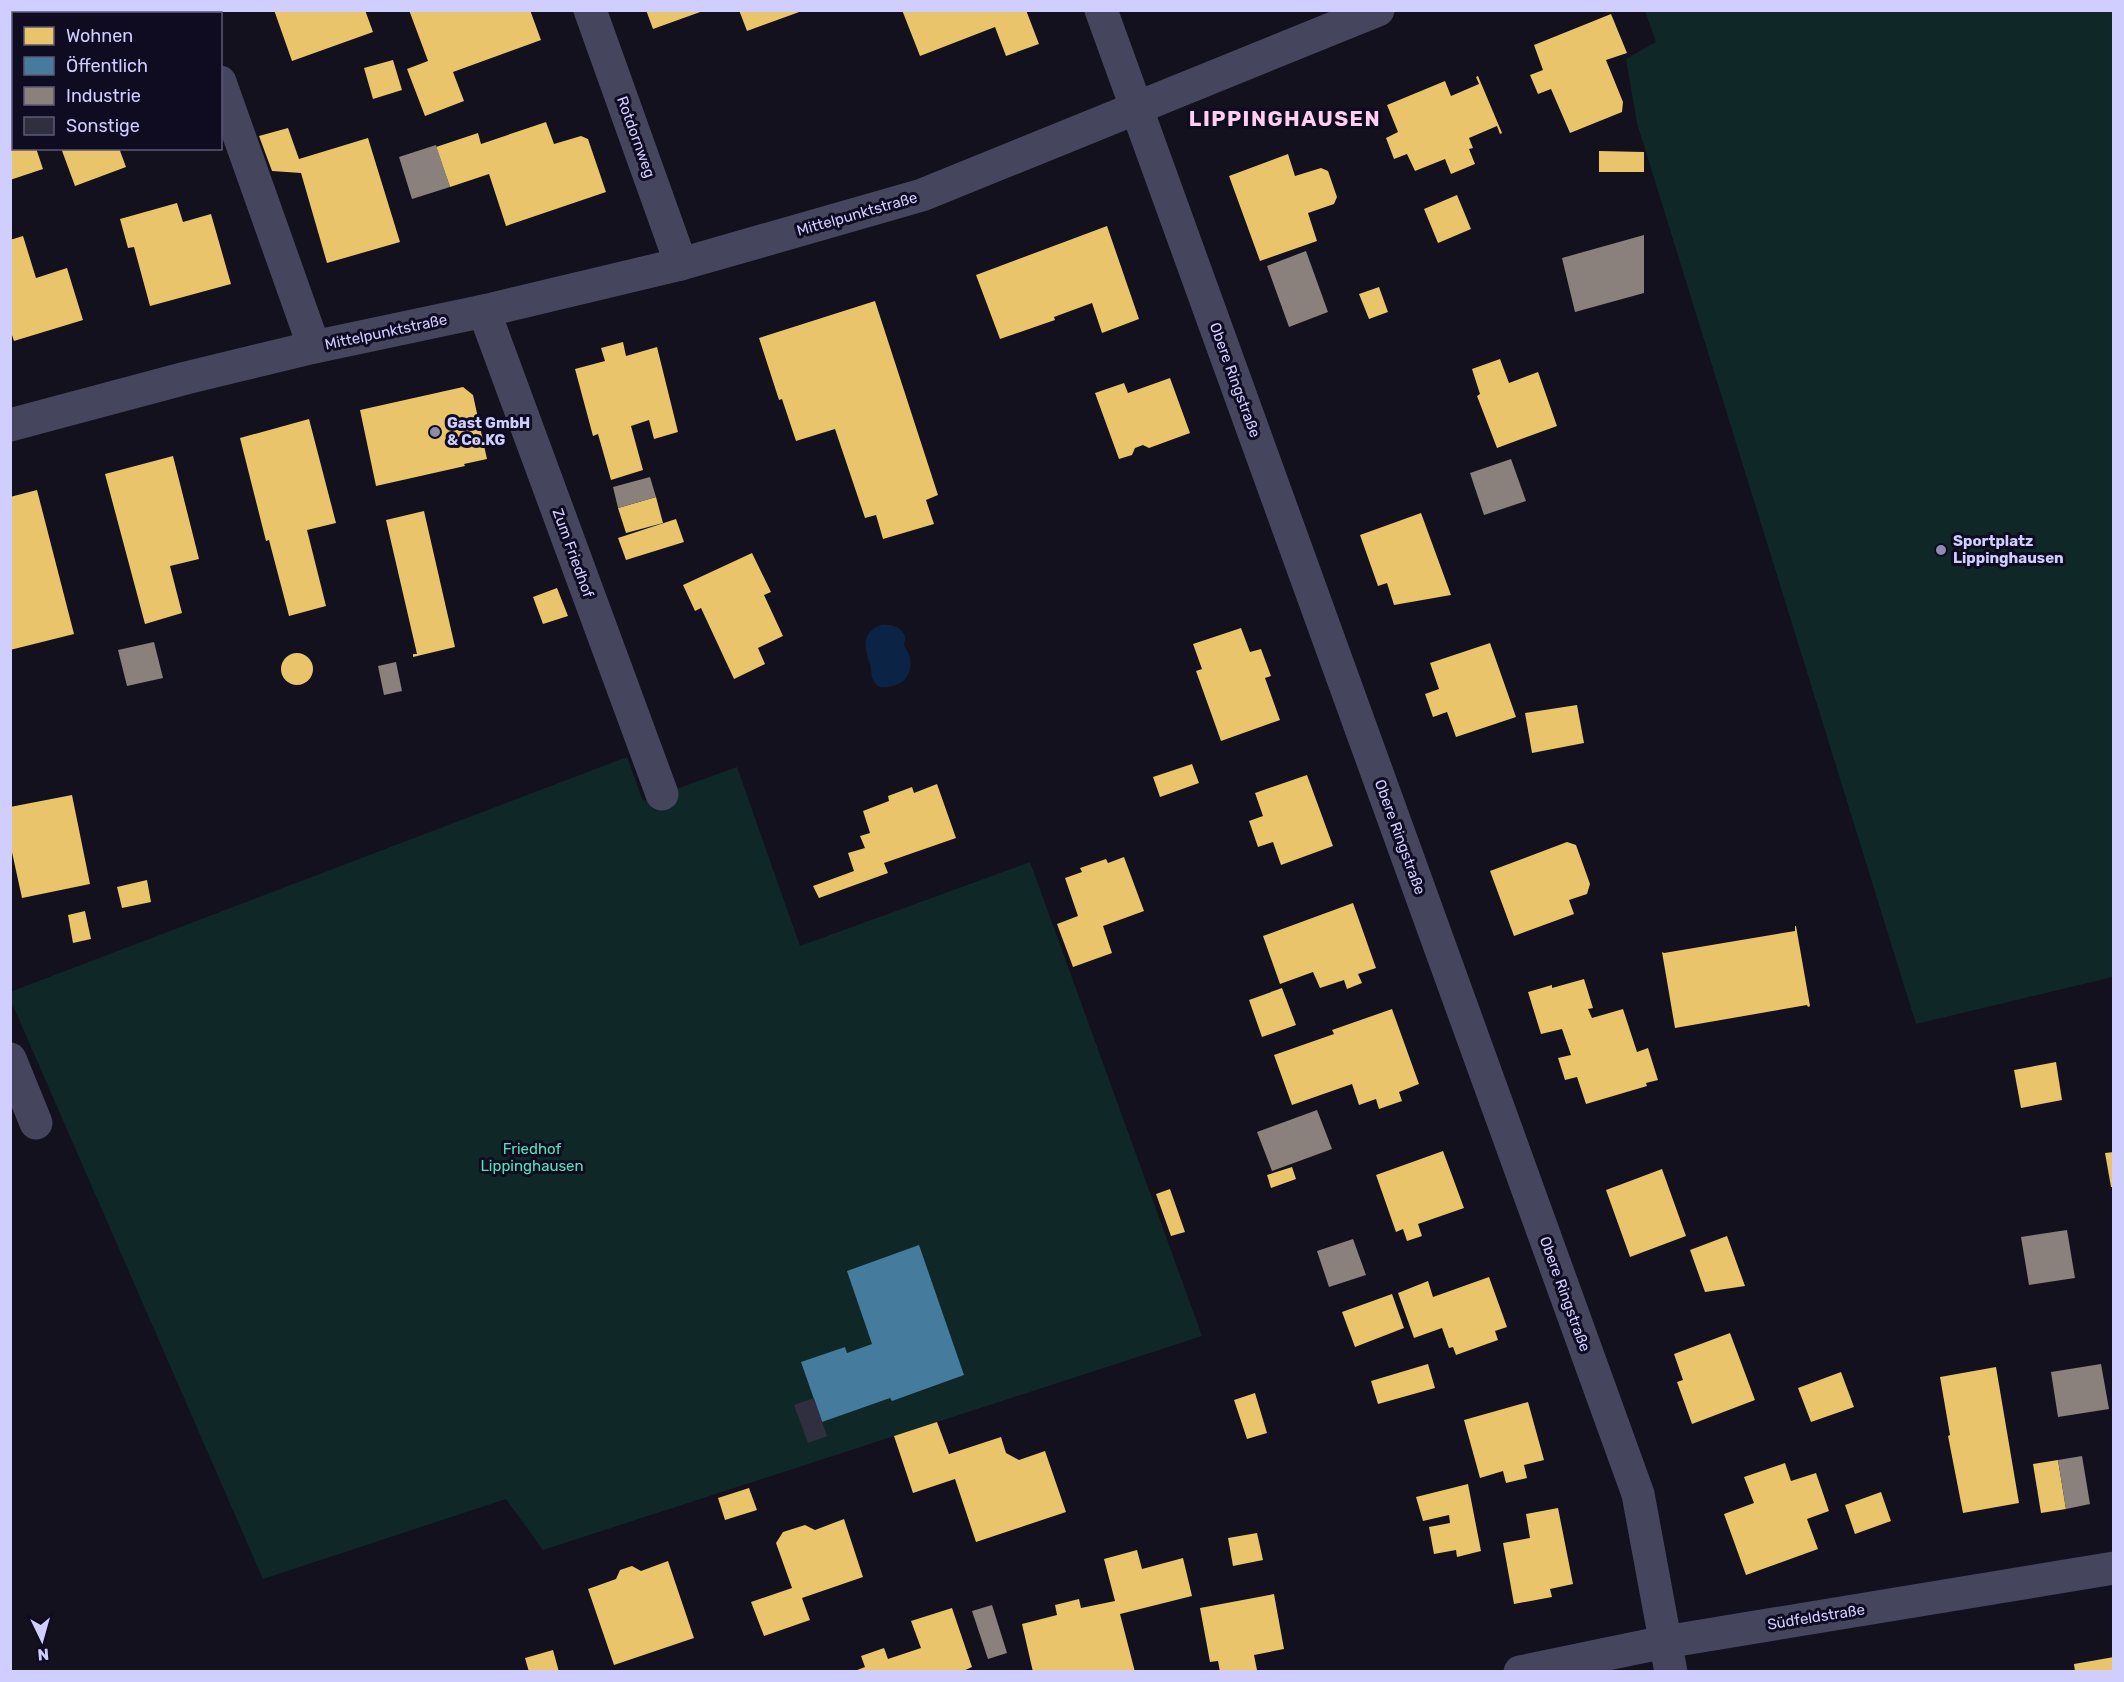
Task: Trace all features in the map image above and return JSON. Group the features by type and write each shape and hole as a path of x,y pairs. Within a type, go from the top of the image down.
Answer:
{"street":[{"name":"Rotdornweg","path":"590,10 681,264"},
{"name":"Obere Ringstraße","path":"1101,10 1638,1494 1668,1657"},
{"name":"Mittelpunktstraße","path":"10,426 186,378 314,347 484,311 681,264 922,195 1378,10"},
{"name":"Mittelpunktstraße","path":"222,88 314,347"},
{"name":"Zum Friedhof","path":"484,311 662,794"},
{"path":"10,1059 36,1123"},
{"name":"Südfeldstraße","path":"1520,1671 1668,1657 2114,1568"}],"green space":[{"name":"Sportplatz Lippinghausen","path":"1645,11 2113,11 2113,977 1916,1024 1637,123 1626,59 1656,42"},
{"name":"Friedhof Lippinghausen","path":"627,757 643,801 737,767 800,946 1030,862 1202,1336 543,1550 506,1499 263,1579 11,1001 10,992"}],"water":[{"path":"881,625 895,626 901,630 905,637 904,645 911,664 910,671 903,681 886,687 879,687 874,681 866,650 866,640 870,631"}],"building: Wohnen":[{"path":"77,10 78,12 42,12"},
{"path":"274,10 365,10 373,32 292,61"},
{"path":"409,10 412,12 418,10 530,10 541,40 453,72 464,101 425,116 407,69 428,61"},
{"path":"646,10 703,10 703,11 653,29"},
{"path":"739,10 802,10 802,11 747,31"},
{"path":"902,10 1026,10 1039,44 1006,56 995,27 920,56"},
{"path":"1611,14 1627,53 1606,60 1623,102 1622,112 1570,133 1551,89 1538,94 1530,75 1543,70 1534,45"},
{"path":"393,60 402,90 373,99 364,68"},
{"path":"1478,76 1502,133 1500,134 1497,126 1469,138 1473,148 1469,149 1475,164 1451,174 1445,159 1415,171 1407,154 1394,159 1386,138 1398,132 1387,105 1445,81 1451,96 1479,84 1476,77"},
{"path":"10,77 12,80 12,150 37,150 43,169 10,180"},
{"path":"546,122 554,144 581,136 588,139 606,192 506,226 489,174 450,187 436,147 478,133 481,144"},
{"path":"288,128 299,159 368,138 400,242 327,263 301,173 272,171 259,136"},
{"path":"62,150 120,150 126,167 75,186"},
{"path":"1599,151 1644,152 1644,172 1599,172"},
{"path":"1288,154 1295,176 1321,168 1328,171 1337,197 1334,204 1308,213 1317,241 1260,261 1229,176"},
{"path":"1457,195 1471,229 1438,243 1424,209"},
{"path":"177,203 183,222 211,214 231,284 150,306 134,247 128,248 120,219"},
{"path":"1107,226 1139,319 1102,333 1092,303 1054,317 1055,320 1000,339 976,275"},
{"path":"23,236 36,278 67,268 83,320 14,341 10,329 10,240"},
{"path":"1379,287 1388,312 1369,319 1359,294"},
{"path":"875,301 938,495 926,500 934,524 883,539 876,515 865,518 835,429 796,441 782,399 779,400 759,338"},
{"path":"623,342 626,356 657,347 678,432 654,439 649,420 631,426 643,470 611,480 598,434 593,436 575,369 605,361 601,348"},
{"path":"1500,359 1509,383 1538,372 1557,426 1497,448 1477,396 1480,394 1472,369"},
{"path":"1170,378 1190,433 1149,448 1143,445 1135,448 1132,455 1119,459 1095,393 1124,383 1128,393"},
{"name":"Gast GmbH & Co.KG","path":"463,387 473,395 487,459 376,486 360,410"},
{"path":"309,419 336,523 307,530 326,606 289,616 269,540 266,541 240,438"},
{"path":"173,456 199,559 170,566 182,613 145,624 105,474"},
{"path":"37,490 74,634 10,650 10,497"},
{"path":"656,497 663,523 626,533 618,508"},
{"path":"424,511 455,647 413,657 413,654 417,654 386,520"},
{"path":"1421,513 1451,595 1394,605 1387,583 1378,586 1360,535"},
{"path":"676,519 684,542 626,560 618,538"},
{"path":"752,553 771,592 764,595 783,636 758,648 765,664 734,679 701,608 695,611 683,585"},
{"path":"557,588 568,616 543,624 533,597"},
{"path":"1241,628 1250,652 1261,649 1271,676 1265,678 1280,720 1221,741 1196,671 1202,669 1193,644"},
{"path":"1490,643 1516,717 1456,737 1447,712 1433,717 1425,694 1439,689 1430,663"},
{"path":"297,653 308,658 313,669 308,680 297,685 286,680 281,669 286,658"},
{"path":"1577,705 1584,743 1532,753 1525,713"},
{"path":"1192,764 1199,783 1160,797 1153,777"},
{"path":"1307,775 1333,846 1281,865 1273,842 1258,847 1249,821 1263,816 1255,793"},
{"path":"937,784 956,838 884,863 888,873 819,898 813,886 854,871 848,853 865,848 860,836 870,833 863,811 889,801 888,796 912,787 914,793"},
{"path":"72,795 90,884 22,898 10,843 10,807"},
{"path":"1567,842 1576,845 1590,884 1587,894 1569,900 1574,914 1514,936 1490,871"},
{"path":"1124,857 1144,911 1103,926 1112,953 1073,967 1057,924 1078,916 1065,878 1082,872 1080,868 1106,859 1108,863"},
{"path":"147,880 151,902 122,908 117,887"},
{"path":"1353,903 1376,968 1358,974 1362,983 1347,989 1344,980 1320,988 1313,972 1280,984 1263,936"},
{"path":"85,911 91,939 73,943 68,915"},
{"path":"1795,926 1810,1006 1675,1028 1662,952 1795,931"},
{"path":"1584,979 1593,1008 1588,1009 1592,1018 1623,1009 1637,1052 1648,1048 1658,1080 1646,1083 1647,1086 1586,1104 1577,1077 1565,1080 1558,1058 1571,1055 1562,1029 1541,1034 1528,992"},
{"path":"1282,988 1296,1025 1262,1037 1249,1000"},
{"path":"1392,1009 1419,1084 1399,1092 1402,1101 1379,1109 1376,1099 1359,1105 1352,1084 1292,1105 1274,1055 1334,1034 1332,1030"},
{"path":"2056,1062 2062,1100 2021,1108 2014,1070"},
{"path":"1443,1151 1464,1208 1418,1224 1422,1236 1407,1241 1403,1229 1396,1232 1376,1175"},
{"path":"2114,1152 2114,1187 2111,1187 2105,1153"},
{"path":"1292,1167 1296,1179 1271,1188 1267,1175"},
{"path":"1662,1169 1686,1236 1630,1257 1606,1190"},
{"path":"1170,1189 1185,1232 1171,1236 1156,1194"},
{"path":"1727,1236 1745,1286 1705,1292 1690,1250"},
{"path":"1489,1277 1507,1327 1495,1331 1498,1340 1456,1355 1453,1347 1449,1348 1442,1328 1414,1338 1398,1293 1428,1281 1433,1297"},
{"path":"1392,1294 1404,1328 1355,1347 1342,1312"},
{"path":"1730,1333 1755,1400 1692,1424 1677,1382 1683,1380 1674,1354"},
{"path":"1428,1364 1435,1388 1378,1404 1371,1381"},
{"path":"1996,1367 2019,1503 1963,1513 1948,1436 1950,1435 1940,1377"},
{"path":"1841,1372 1854,1407 1811,1422 1798,1388"},
{"path":"1255,1393 1267,1433 1247,1439 1234,1400"},
{"path":"1528,1402 1544,1460 1524,1465 1527,1478 1506,1483 1503,1471 1480,1478 1464,1420"},
{"path":"937,1422 949,1454 1001,1437 1006,1453 1019,1460 1045,1451 1066,1512 976,1542 955,1479 913,1493 894,1436"},
{"path":"2058,1460 2066,1509 2041,1513 2033,1464"},
{"path":"1785,1463 1791,1481 1816,1473 1829,1511 1807,1519 1818,1549 1746,1575 1724,1514 1754,1503 1744,1477"},
{"path":"1468,1484 1481,1551 1457,1557 1456,1550 1434,1554 1429,1527 1450,1523 1449,1515 1423,1521 1416,1497"},
{"path":"749,1488 757,1510 725,1520 718,1498"},
{"path":"1881,1492 1891,1521 1855,1534 1845,1505"},
{"path":"1558,1508 1573,1584 1550,1589 1552,1597 1514,1604 1503,1543 1530,1538 1526,1514"},
{"path":"844,1519 863,1577 802,1598 810,1620 764,1636 751,1602 792,1588 776,1543 783,1532 805,1525 815,1530"},
{"path":"1257,1533 1263,1560 1233,1566 1228,1538"},
{"path":"1137,1550 1142,1569 1183,1558 1192,1596 1120,1614 1135,1672 1033,1672 1022,1624 1057,1615 1055,1605 1079,1599 1081,1608 1115,1601 1104,1559"},
{"path":"668,1561 694,1638 614,1665 588,1589 616,1579 620,1570 632,1566 641,1571"},
{"path":"1274,1594 1284,1649 1254,1655 1257,1670 1220,1672 1218,1661 1210,1662 1200,1608"},
{"path":"952,1608 972,1667 961,1672 852,1672 865,1667 861,1656 884,1648 888,1659 921,1648 911,1621"},
{"path":"553,1650 559,1672 529,1672 525,1658"},
{"path":"2114,1657 2114,1672 2075,1672 2074,1664"}],"building: Öffentlich":[{"path":"919,1245 964,1375 892,1401 890,1398 822,1422 801,1362 845,1347 847,1353 872,1344 847,1271"}],"building: Industrie":[{"path":"436,145 450,187 412,199 399,157"},
{"path":"1644,235 1644,293 1575,312 1562,258"},
{"path":"1306,251 1328,312 1289,327 1267,266"},
{"path":"1511,459 1526,501 1484,515 1470,473"},
{"path":"650,477 656,497 618,508 613,487"},
{"path":"154,642 163,678 127,686 118,650"},
{"path":"396,662 402,691 384,695 378,666"},
{"path":"1317,1110 1332,1149 1272,1171 1257,1132"},
{"path":"2067,1230 2075,1278 2029,1285 2021,1237"},
{"path":"1353,1239 1366,1275 1329,1287 1317,1251"},
{"path":"2101,1364 2109,1409 2058,1417 2051,1372"},
{"path":"2082,1456 2090,1504 2066,1509 2058,1460"},
{"path":"992,1605 1007,1653 988,1659 972,1611"}],"building: Sonstige":[{"path":"814,1398 827,1436 808,1443 794,1405"}],"place":[{"name":"Gast GmbH & Co.KG","path":"435,432"},
{"name":"Sportplatz Lippinghausen","path":"1941,550"}],"district":[{"name":"LIPPINGHAUSEN","path":"1285,119"}]}
